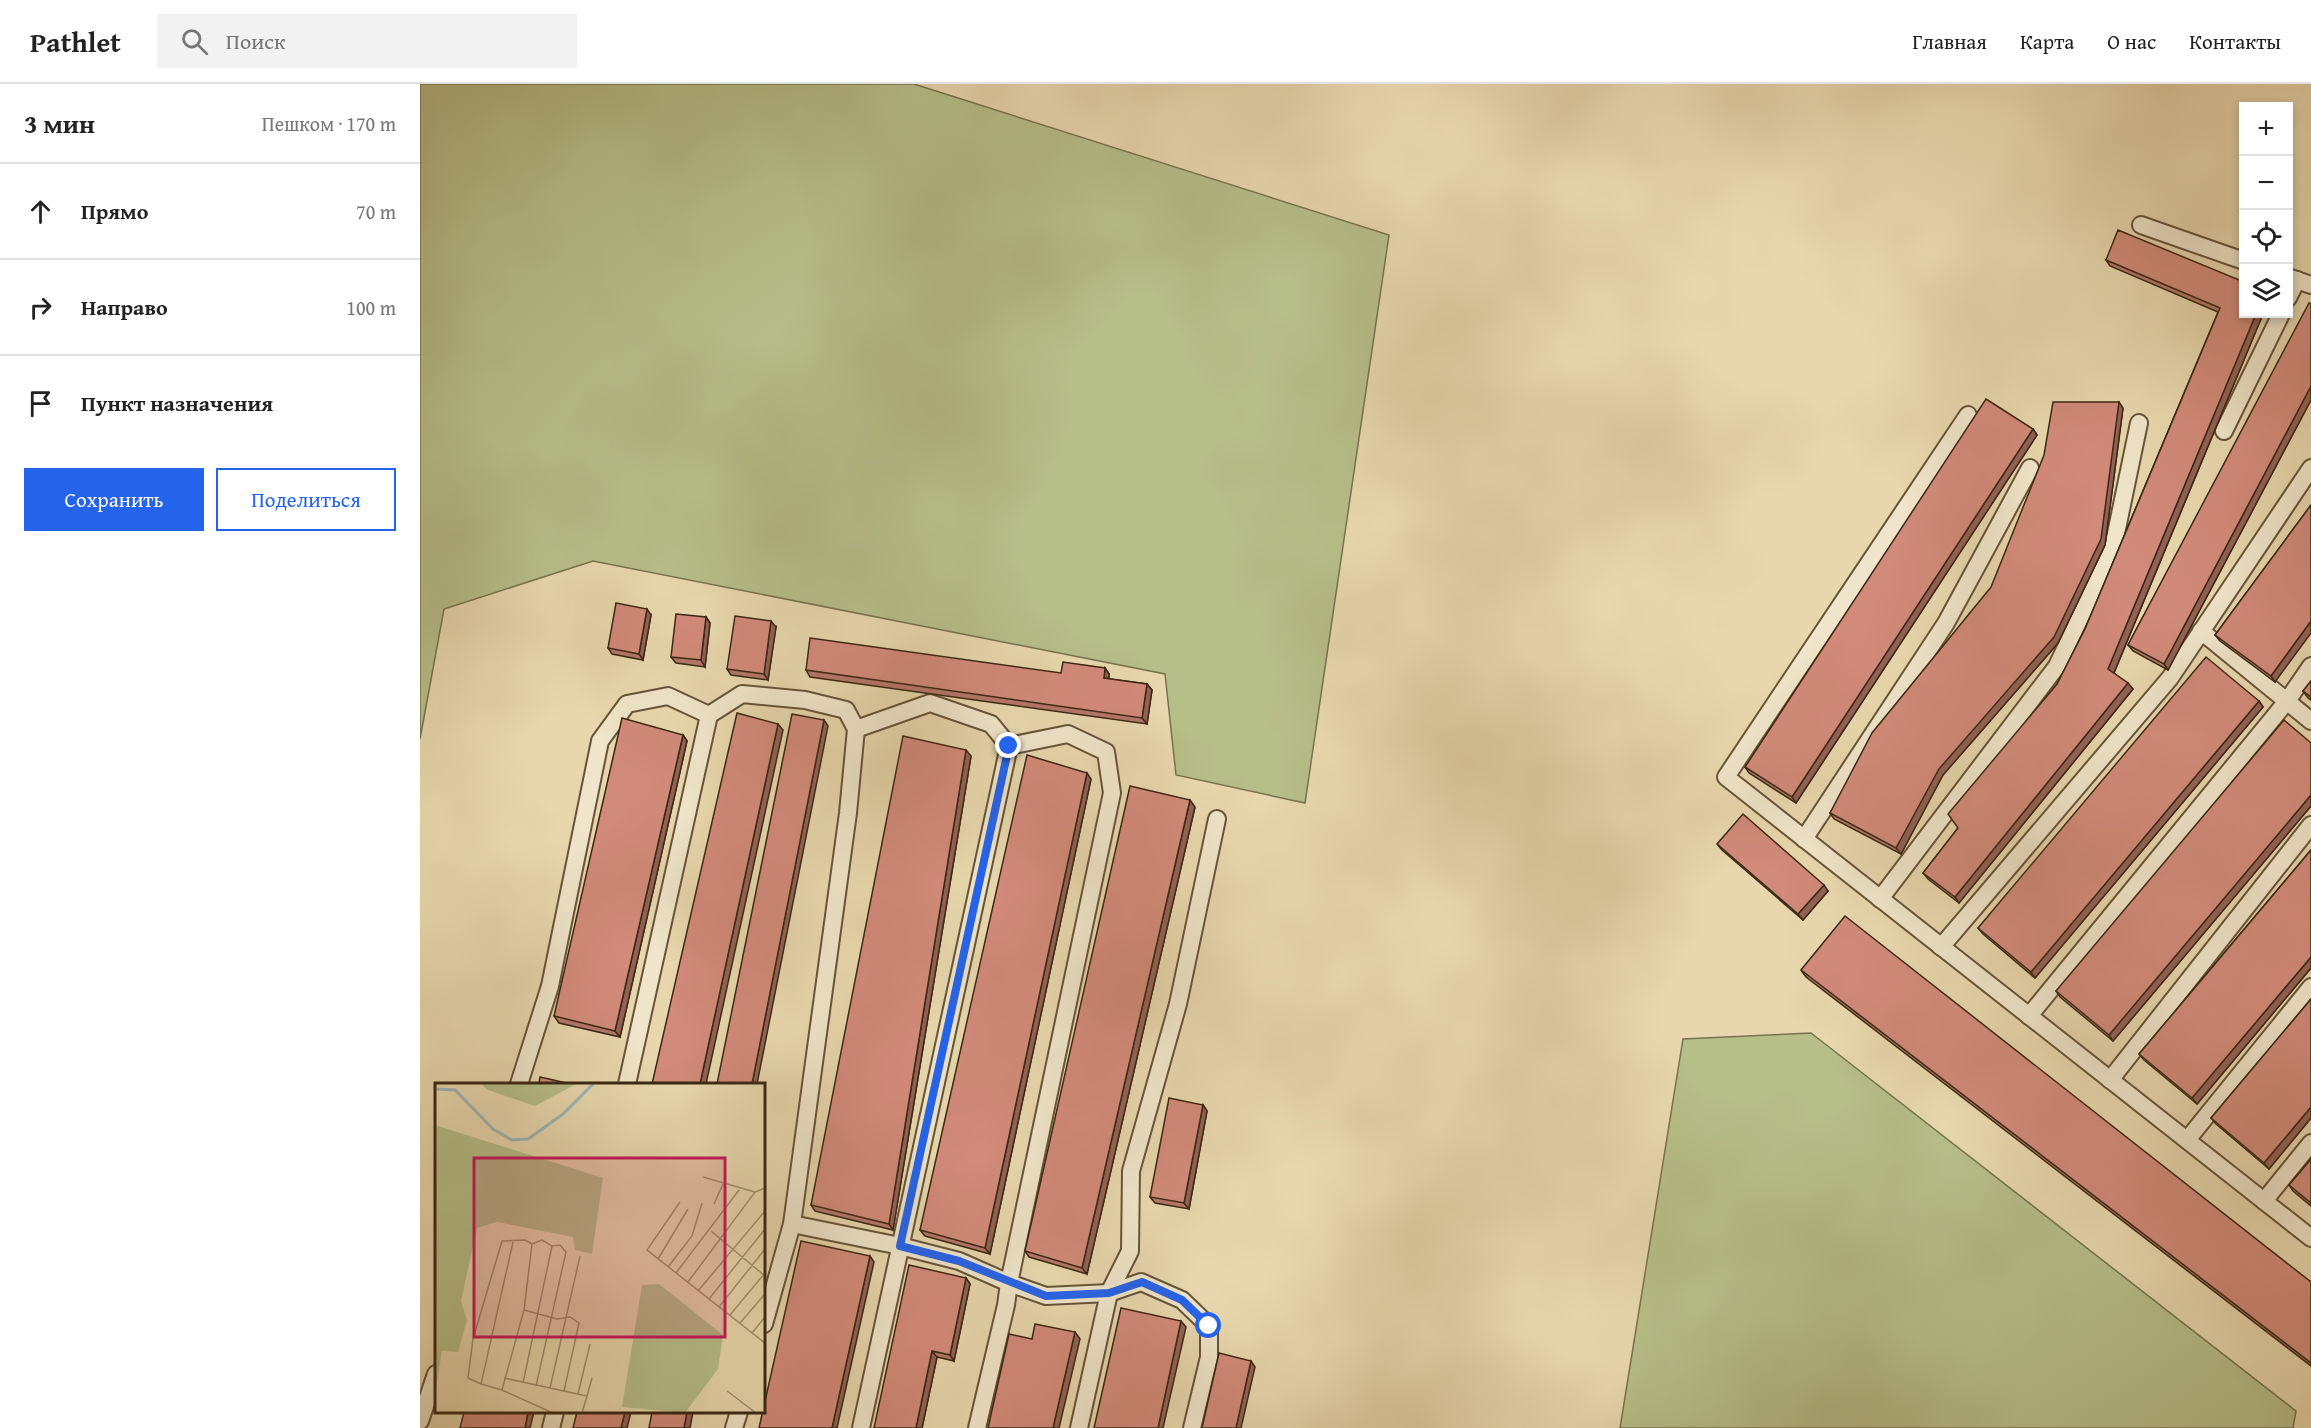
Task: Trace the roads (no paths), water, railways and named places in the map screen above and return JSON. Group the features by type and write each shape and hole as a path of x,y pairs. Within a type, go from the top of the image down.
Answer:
{"lane":[{"path":"2141,225 2239,259"},
{"path":"2224,431 2279,318"},
{"path":"1968,415 1726,777 2311,1238"},
{"path":"1880,899 2057,666 2113,548 2139,423"},
{"path":"1804,839 1946,623 2030,468"},
{"path":"1941,947 2170,678 2311,468"},
{"path":"2201,631 2311,721"},
{"path":"2029,1016 2287,701 2311,666"},
{"path":"627,1083 709,715 742,694 795,699 846,710 856,729 847,825 792,1224 765,1320"},
{"path":"519,1083 550,986 600,741 627,704 668,696 709,715"},
{"path":"856,729 930,703 991,724 1009,746"},
{"path":"976,1428 1006,1305 1112,793 1106,752 1068,734 1009,746"},
{"path":"861,1428 1009,746"},
{"path":"1079,1428 1109,1293 1130,1251 1131,1172 1178,1004 1217,819"},
{"path":"2109,1080 2311,825"},
{"path":"2187,1140 2311,987"},
{"path":"2264,1201 2311,1143"},
{"path":"792,1224 900,1246 959,1261 1046,1296 1109,1293 1142,1282 1182,1300 1209,1326 1209,1357 1192,1428"},
{"path":"420,1421 435,1377"},
{"path":"551,1428 555,1413"},
{"path":"734,1428 739,1413"}]}
